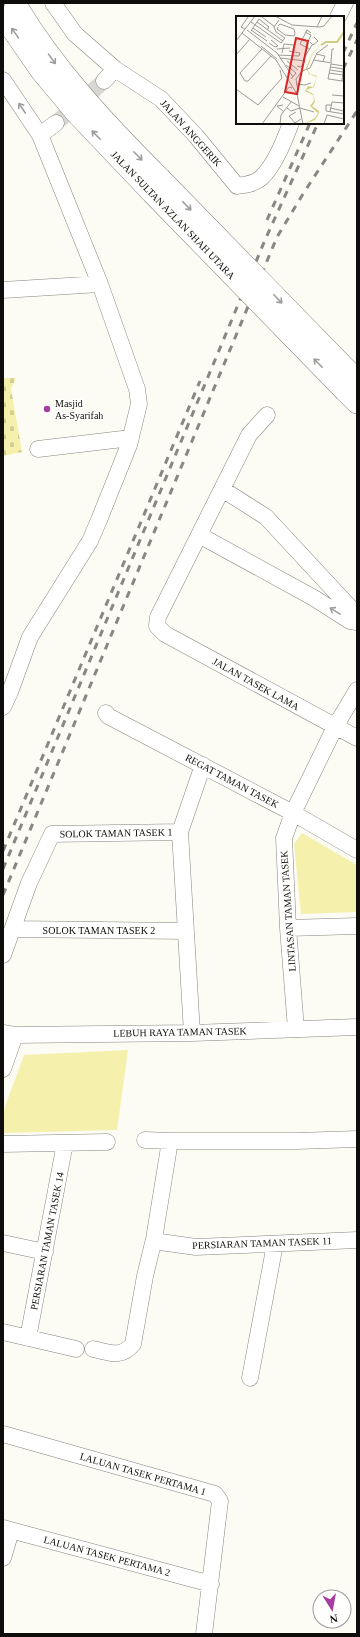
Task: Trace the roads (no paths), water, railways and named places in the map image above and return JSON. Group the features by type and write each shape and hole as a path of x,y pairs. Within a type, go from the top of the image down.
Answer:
{"main road":[{"name":"JALAN SULTAN AZLAN SHAH UTARA","path":"15,3 30,29 67,79 119,138 156,186"},
{"name":"JALAN SULTAN AZLAN SHAH UTARA","path":"3,16 41,71 76,113 156,186 353,388"}],"street":[{"name":"JALAN ANGGERIK","path":"53,3 75,34 115,69 161,99 196,136 237,186 250,184 260,178 276,157 291,124"},
{"path":"338,16 345,3"},
{"path":"104,81 115,69"},
{"path":"3,80 40,135 100,284 137,389 139,404 131,438 90,541 30,637 3,707"},
{"path":"40,135 56,123"},
{"path":"3,290 100,284"},
{"path":"267,415 249,435 199,535 314,598 350,621 357,622"},
{"path":"38,449 131,438"},
{"path":"222,489 266,517 357,615"},
{"name":"JALAN TASEK LAMA","path":"199,535 158,617 157,626 165,634 357,738"},
{"path":"314,598 331,587"},
{"name":"LINTASAN TAMAN TASEK","path":"296,1029 288,928 284,838 293,813 335,727 357,690"},
{"name":"REGAT TAMAN TASEK","path":"106,713 108,716 293,813 357,850"},
{"path":"192,1033 180,832 203,765"},
{"name":"SOLOK TAMAN TASEK 1","path":"13,929 29,883 52,834 180,832"},
{"path":"288,928 357,926"},
{"path":"3,955 13,929"},
{"name":"SOLOK TAMAN TASEK 2","path":"13,929 186,930"},
{"name":"LEBUH RAYA TAMAN TASEK","path":"9,1034 192,1033 357,1027"},
{"path":"3,1069 9,1034"},
{"path":"145,1140 297,1141 357,1139"},
{"path":"92,1349 118,1354 127,1351 133,1344 145,1276 154,1239 170,1141"},
{"path":"3,1144 107,1142"},
{"name":"PERSIARAN TAMAN TASEK 14","path":"28,1338 66,1143"},
{"name":"PERSIARAN TAMAN TASEK 11","path":"154,1239 160,1242 196,1247 357,1240"},
{"path":"3,1243 45,1252"},
{"path":"250,1378 275,1244"},
{"path":"3,1332 76,1350"},
{"name":"LALUAN TASEK PERTAMA 1","path":"3,1434 215,1494 220,1501 204,1634"},
{"path":"3,1558 7,1530"},
{"name":"LALUAN TASEK PERTAMA 2","path":"7,1530 211,1584"}],"tunnel":[{"path":"56,123 104,81"}],"railway":[{"path":"344,51 357,23"},
{"path":"344,67 357,40"},
{"path":"3,895 277,237 357,111"},
{"path":"267,220 310,124"},
{"path":"3,869 265,240 318,124"},
{"path":"3,851 200,381"}],"place":[{"name":"Masjid As-Syarifah","path":"47,409"}]}
